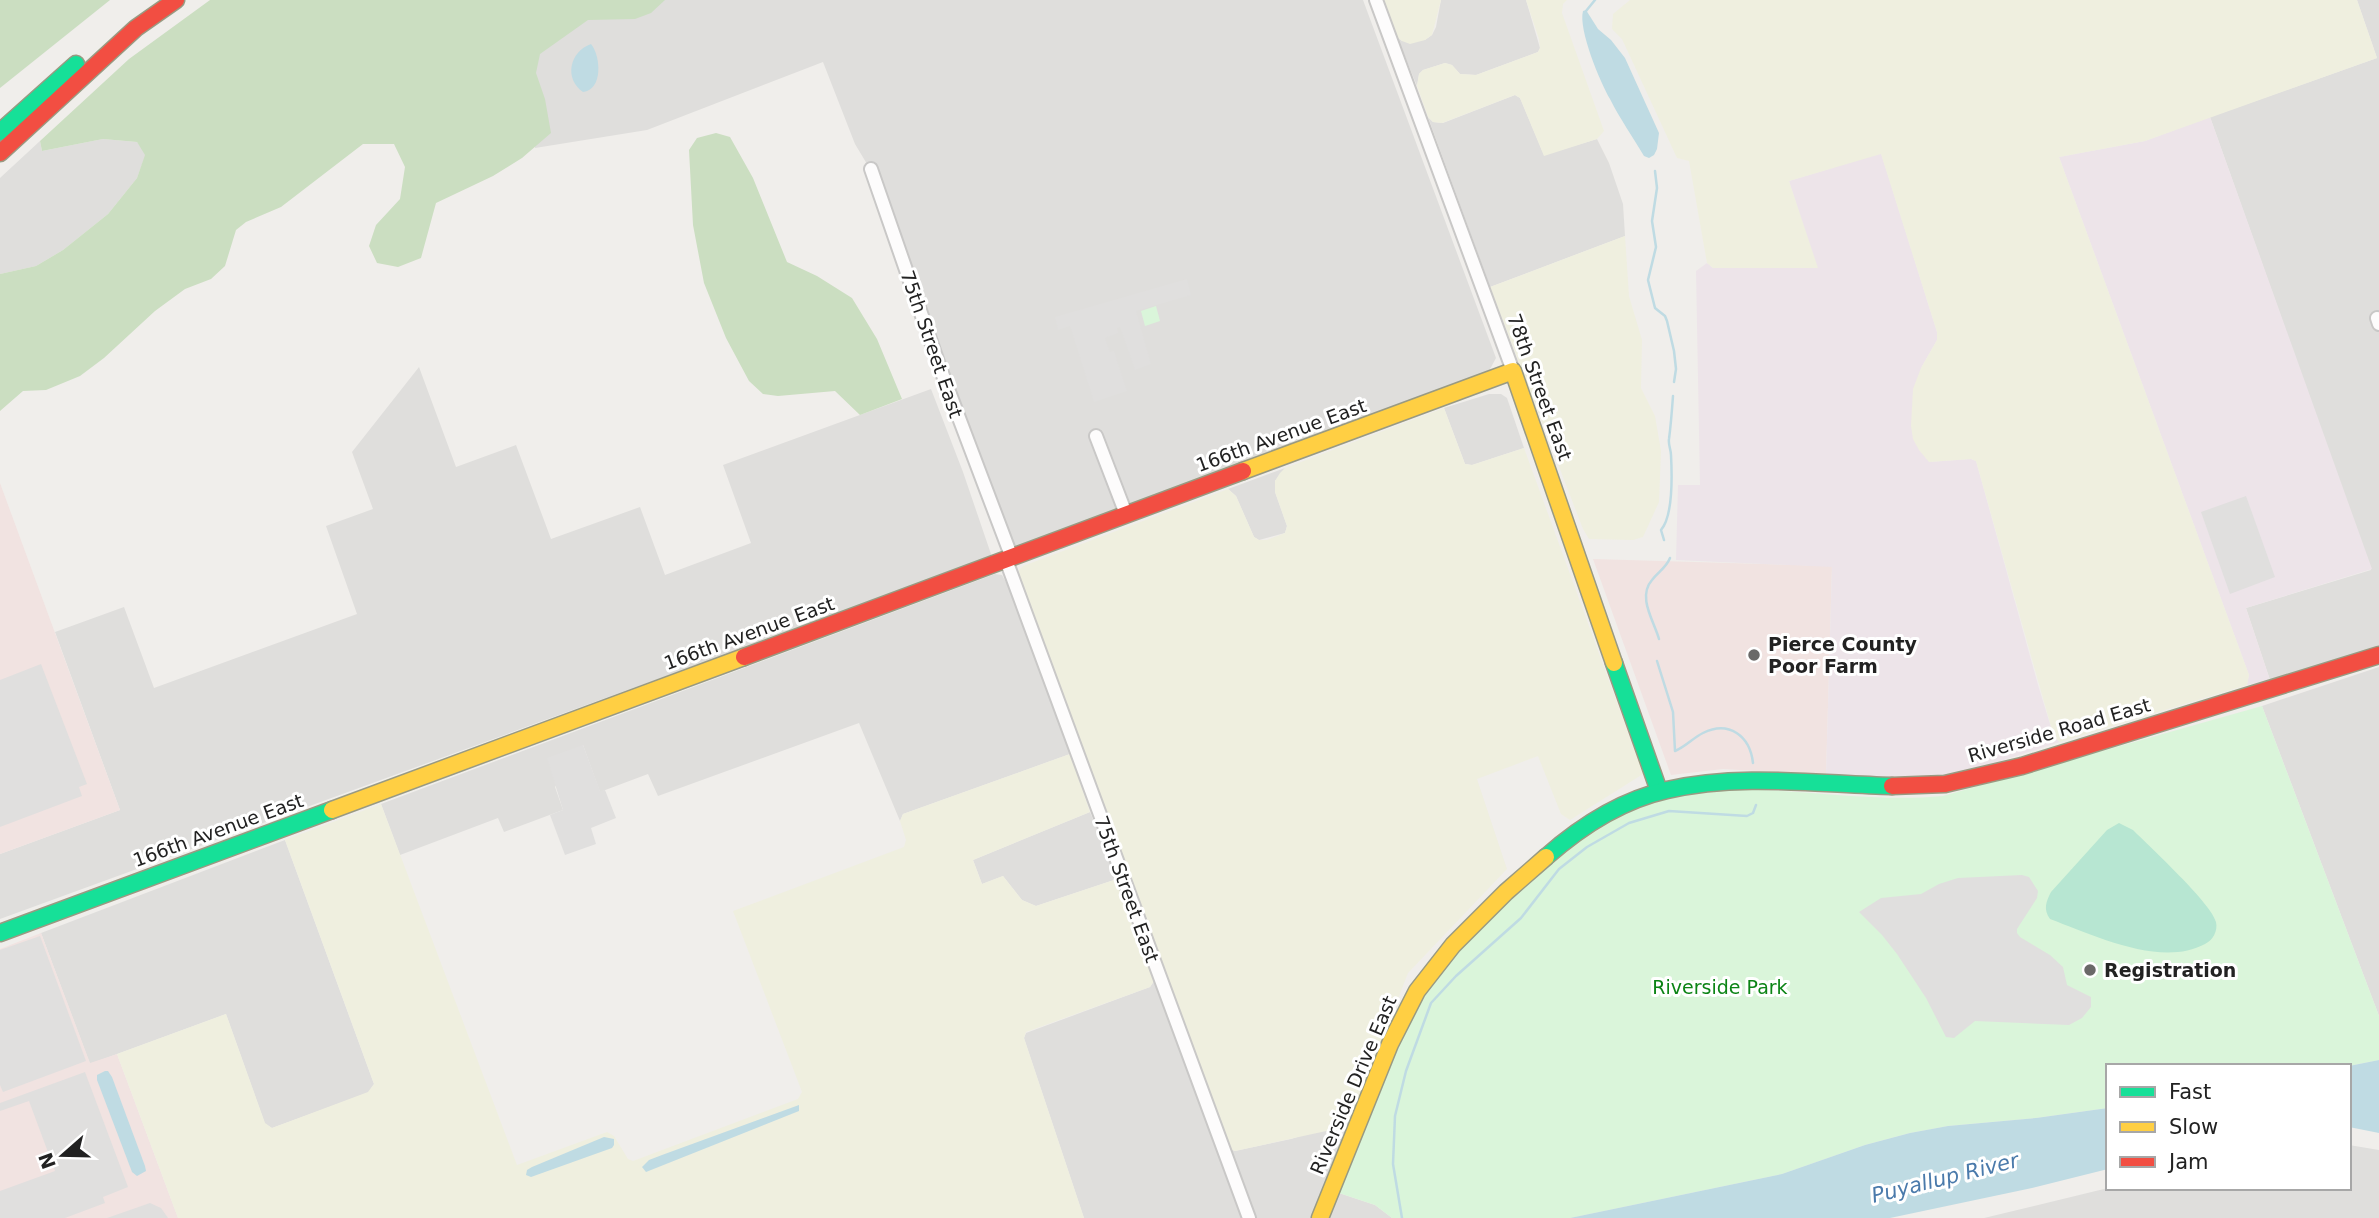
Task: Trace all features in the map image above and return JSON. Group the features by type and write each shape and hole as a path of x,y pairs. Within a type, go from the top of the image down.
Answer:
{"main road":[{"path":"0,131 114,30 153,0"},
{"path":"0,153 136,28 176,0"},
{"name":"166th Avenue East","path":"0,933 1513,371"},
{"name":"78th Street East","path":"1513,371 1659,791"},
{"name":"Riverside Road East","path":"1659,791 1695,784 1741,782 1938,784 2022,766 2379,655"},
{"name":"Riverside Drive East","path":"1320,1218 1396,1029 1408,1003 1427,975 1470,928 1559,844 1593,821 1659,791"}],"street":[{"name":"78th Street East","path":"1376,0 1513,371"},
{"name":"75th Street East","path":"871,169 939,365 1249,1218"},
{"path":"1097,436 1126,514"}],"shaded area":[{"path":"529,0 1363,0 1496,358 1489,371 1017,551 1011,546 876,179 855,144 823,62 647,130 535,148"},
{"path":"1441,0 1526,0 1540,48 1538,52 1476,75 1460,74 1452,65 1445,63 1423,70 1419,74 1417,86 1397,37 1402,41 1425,40 1432,35"},
{"path":"2357,0 2379,0 2379,648 2270,680 2246,608 2371,570 2210,117 2377,58"},
{"path":"1515,95 1520,98 1544,155 1597,139 1609,163 1623,204 1625,236 1490,287 1428,117 1433,122 1443,123"},
{"path":"2210,117 2372,569 2246,608 2270,680 2247,685 2249,675 2059,157 2145,141"},
{"path":"103,139 137,142 146,154 137,178 108,214 63,250 36,266 0,274 0,178 40,141 42,151"},
{"path":"1881,153 1937,332 1937,340 1921,368 1929,462 1971,459 1976,461 2038,685 2054,737 2060,742 1963,773 1926,778 1826,775 1832,567 1676,560 1678,485 1700,485 1696,271 1707,263 1713,268 1817,268 1789,181"},
{"path":"1187,279 1191,295 1136,311 1151,364 1135,370 1120,327 1117,328 1118,333 1105,338 1110,352 1114,351 1127,391 1094,402 1070,326 1058,330 1055,317"},
{"path":"419,367 456,467 516,445 551,539 640,507 665,575 751,543 723,465 931,389 992,557 0,919 0,854 120,810 55,632 124,607 154,688 357,614 326,526 373,509 352,452"},
{"path":"1489,394 1501,394 1507,398 1524,448 1472,465 1465,464 1444,408"},
{"path":"1285,468 1275,481 1275,492 1287,526 1285,533 1259,540 1254,537 1236,496 1228,489"},
{"path":"0,483 120,810 0,854"},
{"path":"2246,496 2275,577 2230,594 2201,512"},
{"path":"1593,559 1832,566 1826,775 1723,769 1671,775"},
{"path":"995,574 1002,575 1008,586 1070,754 903,814 900,821 859,723 658,796 648,774 600,792 583,745 555,787 563,810 504,832 498,818 400,855 381,804"},
{"path":"41,664 87,784 79,787 82,796 0,827 0,680"},
{"path":"2379,667 2379,1016 2262,706"},
{"path":"583,745 600,791 605,790 616,818 591,828 596,844 565,855 550,815 563,810 547,758"},
{"path":"1090,812 1117,879 1036,906 1022,900 1003,876 982,884 973,860"},
{"path":"285,840 374,1084 368,1093 272,1128 265,1124 226,1014 90,1064 41,933"},
{"path":"2029,877 2038,891 2037,898 2017,933 2063,967 2067,985 2091,997 2091,1007 2082,1018 2069,1025 1975,1021 1954,1038 1946,1037 1926,998 1897,954 1859,912 1881,898 1921,894 1958,878"},
{"path":"41,933 90,1063 117,1054 178,1218 0,1218 0,949"},
{"path":"40,936 86,1061 3,1092 0,1085 0,950"},
{"path":"1154,981 1243,1218 1084,1218 1024,1038 1026,1033 1150,987"},
{"path":"85,1072 128,1187 103,1197 105,1203 65,1218 0,1218 0,1191 55,1171 29,1101 0,1111 0,1103"},
{"path":"1351,1120 1312,1218 1253,1218 1230,1149 1235,1151 1291,1139"},
{"path":"2351,1145 2379,1150 2379,1218 1984,1218 2106,1188 2351,1190"},
{"path":"1339,1193 1375,1205 1392,1218 1329,1218"},
{"path":"150,1203 161,1208 168,1218 107,1218"}],"green space":[{"path":"0,0 110,0 0,88"},
{"path":"210,0 665,0 651,13 635,19 588,20 540,54 536,73 545,99 551,133 522,158 493,176 436,203 421,258 398,267 377,263 369,246 376,225 400,199 405,167 394,144 363,144 281,207 246,222 236,230 225,266 211,279 185,289 155,311 104,358 80,376 46,390 23,391 0,411 0,274 36,266 63,250 108,214 137,178 145,155 137,142 103,139 42,151 40,141 129,59"},
{"path":"1382,0 1441,0 1432,35 1410,44 1402,41 1397,37"},
{"path":"1526,0 1567,0 1563,4 1562,13 1604,131 1597,139 1544,156 1520,98 1515,95 1442,123 1433,122 1428,117 1417,86 1419,74 1423,70 1445,63 1452,65 1460,74 1476,75 1538,52 1539,39"},
{"path":"1630,0 2357,0 2377,58 2145,141 2059,157 2249,675 2247,685 2060,742 2054,737 1976,461 1971,459 1929,462 1913,439 1913,389 1937,340 1937,332 1881,154 1789,181 1818,268 1713,268 1707,263 1689,161 1677,158 1622,39 1612,29 1613,14"},
{"path":"716,133 730,137 753,178 787,262 817,276 852,298 877,339 902,399 860,415 835,391 778,396 763,394 749,381 726,338 704,283 693,225 689,150 697,138"},
{"path":"1625,236 1629,296 1642,340 1641,388 1655,416 1661,451 1659,502 1643,537 1633,540 1589,539 1490,287"},
{"path":"1156,306 1160,321 1145,326 1141,311"},
{"path":"1444,408 1465,464 1472,465 1524,448 1643,774 1570,820 1561,814 1538,756 1477,779 1507,869 1408,973 1351,1120 1340,1128 1235,1151 1230,1149 1018,578 1019,570 1023,566 1228,489 1236,496 1254,537 1267,540 1285,533 1287,526 1275,492 1275,481 1285,468"},
{"name":"Riverside Park","path":"2262,706 2379,1016 2379,1060 2351,1066 2106,1064 2106,1108 1948,1126 1910,1133 1865,1145 1782,1174 1570,1218 1392,1218 1375,1205 1339,1193 1408,1019 1424,989 1458,949 1532,878 1582,838 1637,808 1667,798 1699,792 1760,790 1912,798 1943,796"},
{"path":"1070,754 1090,812 973,860 982,884 1003,876 1022,900 1036,906 1117,879 1154,981 1150,987 1026,1032 1024,1038 1084,1218 178,1218 117,1054 226,1014 265,1123 272,1128 368,1092 374,1084 285,840 381,804 517,1165 607,1132 614,1136 628,1159 633,1161 798,1099 802,1092 733,911 904,847 906,840 900,821 903,814"},
{"path":"2119,823 2133,830 2204,902 2216,922 2214,935 2208,942 2187,950 2148,951 2106,940 2050,919 2046,906 2051,892 2107,830"}],"water":[{"path":"1586,10 1598,29 1625,58 1659,133 1657,149 1649,158 1644,156 1601,81 1584,30 1582,19 1583,11"},
{"path":"591,44 597,56 597,79 589,90 583,92 573,80 572,66 578,53"},
{"path":"2379,1060 2379,1133 2351,1127 2351,1066"},
{"path":"105,1071 112,1077 145,1166 146,1171 137,1176 132,1172 97,1080 97,1075"},
{"path":"799,1105 799,1111 646,1172 642,1167 649,1160"},
{"name":"Puyallup River","path":"2106,1108 2106,1170 1890,1218 1570,1218 1782,1174 1865,1145 1910,1133 1948,1126"},
{"path":"604,1137 614,1139 612,1148 531,1177 526,1175 527,1170 532,1167"}],"waterway":[{"path":"1586,11 1595,0"},
{"path":"1655,171 1657,188 1652,221 1656,247 1648,280 1655,308 1667,321 1674,351 1674,382"},
{"path":"1664,540 1661,530 1668,515 1671,494 1669,441 1673,396"},
{"path":"1659,639 1648,609 1646,594 1652,580 1670,558"},
{"path":"1657,661 1673,712 1675,751 1703,733 1721,728 1743,738 1753,763"},
{"path":"1402,1218 1393,1164 1395,1116 1406,1071 1431,1003 1456,976 1521,918 1559,869 1587,847 1629,823 1669,811 1747,816 1753,813 1756,805"}],"traffic: fast":[{"path":"0,132 76,64"},
{"path":"1614,663 1659,791"},
{"path":"1546,857 1602,816 1634,800 1667,790 1751,781 1892,786"},
{"path":"0,933 332,810"}],"traffic: slow":[{"path":"1243,471 1513,371 1614,663"},
{"path":"332,810 744,657"},
{"path":"1320,1218 1390,1044 1417,991 1453,945 1546,857"}],"traffic: jam":[{"path":"0,153 136,28 176,0"},
{"path":"744,657 1243,471"},
{"path":"1892,786 1945,784 2022,766 2379,655"}],"place":[{"name":"Pierce County Poor Farm","path":"1754,655"},
{"name":"Registration","path":"2090,970"}]}
